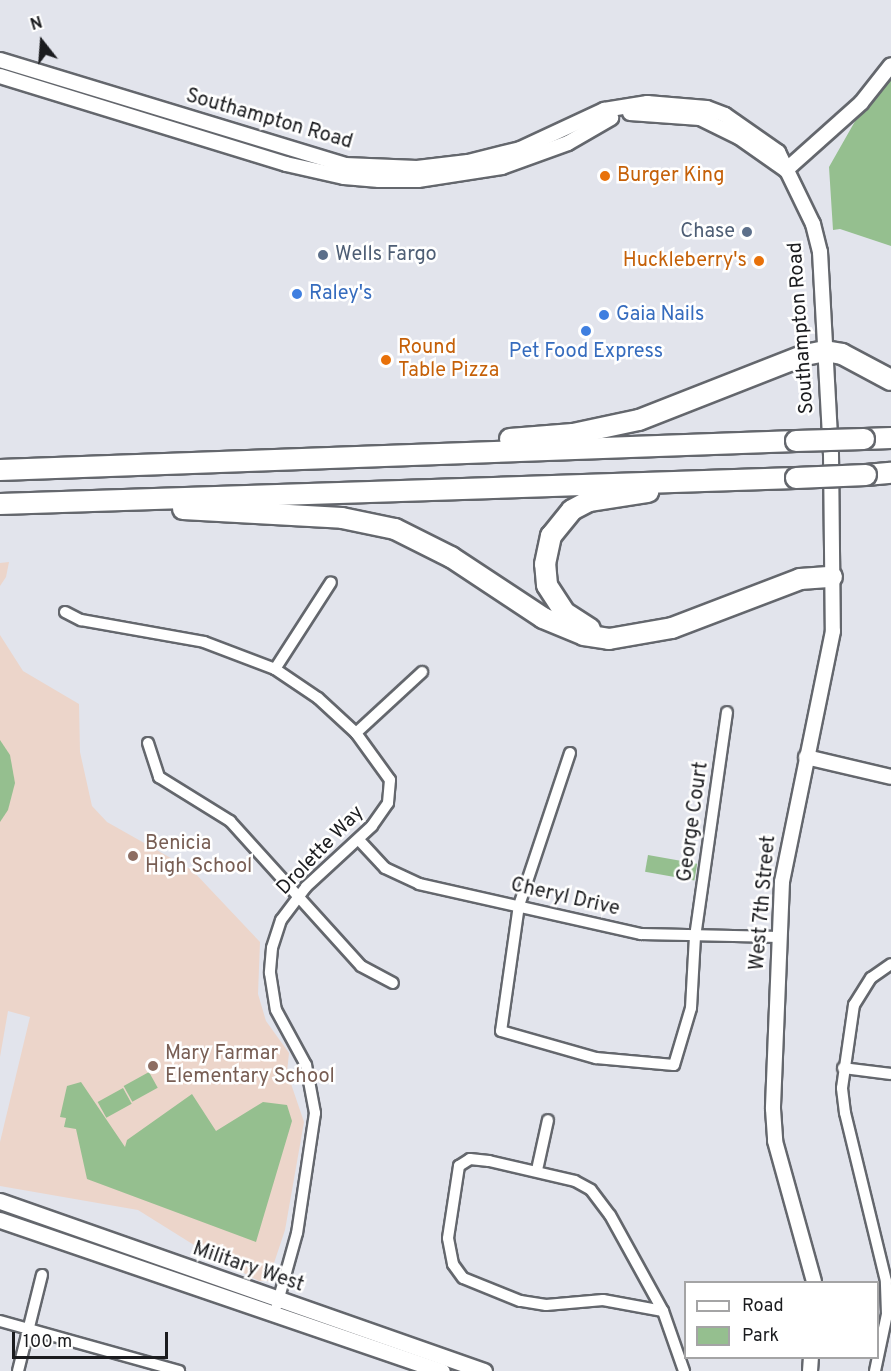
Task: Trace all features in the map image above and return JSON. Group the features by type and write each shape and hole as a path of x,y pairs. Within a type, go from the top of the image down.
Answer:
{"highway":[{"path":"348,458 418,447 602,429 665,411 805,355 825,351 842,354 891,380"},
{"path":"0,470 891,438"},
{"path":"0,504 891,473"},
{"path":"622,636 588,628 565,613 555,601 547,585 545,564 551,536 560,522 589,501 704,487 723,480"},
{"path":"80,501 342,518 385,527 422,540 562,628 584,636 622,636 672,628 800,579 832,577"}],"main road":[{"name":"Military West","path":"0,1201 442,1371"},
{"name":"Military West","path":"0,1220 484,1371"}],"street":[{"name":"Southampton Road","path":"0,60 345,165 417,168 468,162 520,149 604,110 647,102 707,108 725,115 778,152 813,224 820,252 831,454"},
{"path":"786,170 861,103 891,65"},
{"name":"Southampton Road","path":"0,76 286,164 344,177 418,180 481,172 568,143 601,121 646,112 700,118 720,126 786,170"},
{"name":"West 7th Street","path":"814,1281 775,1141 772,1109 780,938 788,838 828,667 833,631 831,454"},
{"path":"275,669 331,582"},
{"name":"Drolette Way","path":"65,612 81,620 204,642 275,669 318,698 356,733 384,769 392,791 378,818 359,840 298,898 275,935 270,973 276,1010 310,1076 315,1113 297,1233 276,1307"},
{"path":"356,733 422,672"},
{"name":"George Court","path":"519,905 501,1031 596,1058 675,1065 691,1008 695,937 727,712"},
{"path":"148,743 159,777 230,821 361,966 393,983"},
{"path":"519,905 570,753"},
{"path":"806,756 891,777"},
{"name":"Cheryl Drive","path":"359,840 398,877 641,934 780,938"},
{"path":"879,1352 887,1314 886,1281 845,1113 843,1068 854,1005 871,978 891,964"},
{"path":"843,1068 891,1074"},
{"path":"537,1170 548,1120"},
{"path":"663,1311 603,1300 546,1305 520,1301 463,1278 453,1264 448,1238 459,1166 476,1159 537,1170 575,1181 602,1203 663,1311 684,1371"},
{"path":"18,1371 42,1275"},
{"path":"0,1321 29,1327 178,1371"}],"shaded area":[{"path":"9,562 6,577 0,586 0,563"},
{"name":"Mary Farmar Elementary School","path":"0,635 23,671 79,704 80,752 92,806 107,822 192,870 260,942 258,994 266,1021 289,1053 287,1072 304,1122 285,1230 268,1281 259,1281 210,1255 138,1210 0,1186 0,1142 30,1017 8,1011 0,1057"}],"green space":[{"path":"891,77 891,246 840,229 833,230 829,167 858,116"},
{"path":"0,740 10,755 15,783 8,810 0,822"},
{"path":"648,855 697,864 694,880 645,872"},
{"path":"149,1072 158,1088 132,1102 124,1086"},
{"path":"81,1082 125,1147 127,1140 192,1094 216,1131 263,1102 287,1105 292,1121 256,1242 87,1179 76,1129 64,1127 66,1118 60,1117 67,1086"},
{"path":"123,1088 132,1104 106,1118 98,1102"}],"place":[{"name":"Burger King","path":"605,176"},
{"name":"Chase","path":"747,232"},
{"name":"Wells Fargo","path":"323,255"},
{"name":"Huckleberry's","path":"759,261"},
{"name":"Raley's","path":"297,294"},
{"name":"Gaia Nails","path":"604,315"},
{"name":"Pet Food Express","path":"586,331"},
{"name":"Round Table Pizza","path":"386,360"},
{"name":"Benicia High School","path":"133,856"},
{"name":"Mary Farmar Elementary School","path":"153,1066"}]}
